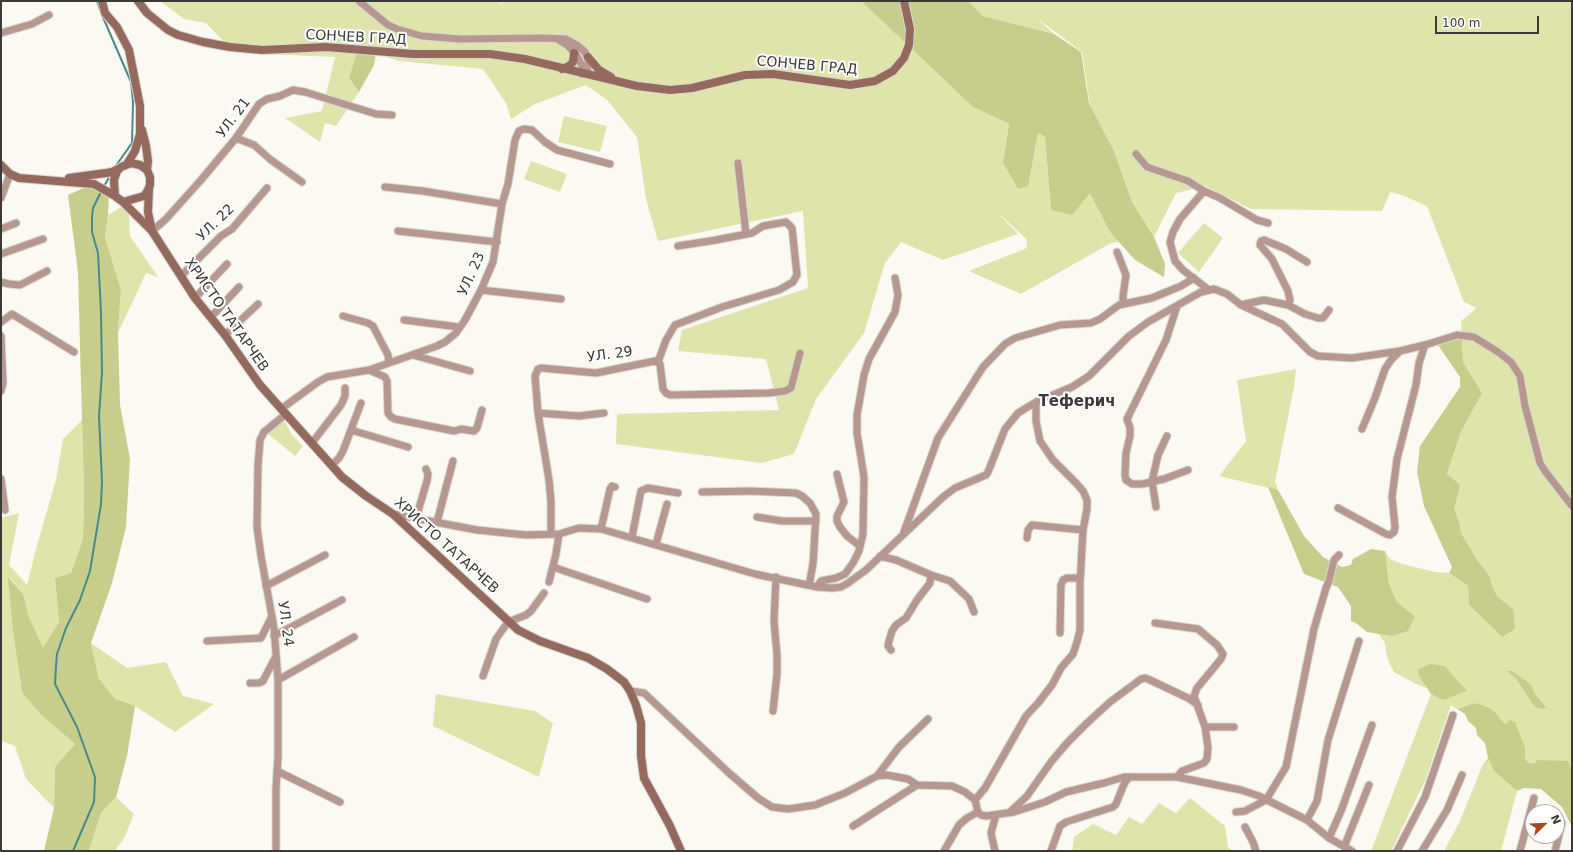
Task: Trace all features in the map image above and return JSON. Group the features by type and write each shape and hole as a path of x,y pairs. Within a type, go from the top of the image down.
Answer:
{"main road":[{"path":"102,1 105,13 117,27 129,50 140,106 140,134 138,142 135,151 115,175 113,185 115,196"},
{"name":"СОНЧЕВ ГРАД","path":"138,1 147,13 168,30 178,35 230,47 262,50 326,47 413,54 490,54 525,59 582,74 637,86 670,90 692,88 745,75 773,74 850,85 875,81 893,71 904,58 909,45 910,29 904,1"},
{"path":"562,69 569,66 573,62 574,53"},
{"path":"588,58 599,70 618,82"},
{"path":"1,165 7,177 94,184 123,202 140,198 149,188 150,177 147,170 148,161 146,146 140,125"},
{"path":"58,180 112,172 124,165 136,163 147,170"},
{"name":"ХРИСТО ТАТАРЧЕВ","path":"149,188 148,212 152,231"},
{"name":"ХРИСТО ТАТАРЧЕВ","path":"123,202 152,231 182,275 195,298 225,334 251,374 342,477 353,487 392,514 508,622 526,635 588,658 607,669 624,682 636,705 641,723 641,756 644,778 670,826 681,851"}],"street":[{"path":"358,1 388,25 422,36 451,39 562,38 571,41 581,49 588,58 588,68 582,74"},
{"path":"1,33 32,24 49,15"},
{"path":"556,38 574,53 581,64 582,74"},
{"name":"УЛ. 21","path":"152,231 166,219 186,197 236,138 259,104 267,99 280,96 293,90 305,92 376,114 392,115"},
{"name":"УЛ. 23","path":"284,412 318,382 327,378 368,370 389,364 445,342 451,338 465,320 481,290 493,262 502,204 508,184 516,136 519,132 524,129 532,130 545,142 557,150 610,164"},
{"path":"236,138 254,145 271,160 302,182"},
{"path":"1136,154 1147,168 1188,181 1257,220 1268,223"},
{"path":"738,163 746,234"},
{"path":"1,198 7,177"},
{"path":"385,187 423,191 502,204"},
{"name":"УЛ. 22","path":"182,275 221,236 232,229 267,188"},
{"path":"1204,191 1180,219 1173,232 1170,242 1175,261 1209,290"},
{"path":"678,246 752,233 764,226 786,222 789,223 792,228 797,275 796,279 790,285 779,290 722,307 675,325 666,340 658,362 661,367 664,391 670,395 769,393 785,391 791,388 800,353"},
{"path":"1,229 16,223"},
{"path":"398,231 497,242"},
{"path":"1,254 43,239"},
{"path":"1288,305 1290,300 1288,291 1272,259 1260,245 1260,242 1264,240 1286,249 1307,262"},
{"path":"1117,252 1126,275 1123,303"},
{"path":"195,298 227,264"},
{"path":"1,282 20,285 47,271"},
{"path":"817,587 821,582 845,574 853,563 860,546 862,534 864,477 857,433 857,415 864,375 869,359 895,312 898,295 895,278"},
{"path":"903,534 938,438 983,367 1005,344 1015,338 1060,324 1091,323 1123,303 1152,298 1194,278"},
{"path":"211,317 239,287"},
{"path":"481,290 561,299"},
{"path":"392,514 477,530 526,535 559,534 579,528 601,529 755,574 817,587 841,587 857,577 949,493 986,475 1000,440 1010,422 1026,407 1060,392 1089,376 1134,333 1148,322 1202,292 1209,290 1220,290 1241,305 1282,324 1310,352 1318,356 1352,358 1400,351 1457,335 1474,337 1486,344 1511,362 1520,376 1525,406 1540,463 1544,472 1572,506"},
{"path":"1241,305 1264,300 1276,301 1288,305 1309,316 1318,318 1323,318 1329,310"},
{"path":"225,334 258,304"},
{"path":"1177,306 1166,340 1127,419 1130,428 1130,436 1125,466 1126,480 1132,484 1152,482 1188,470"},
{"path":"1,322 12,314 74,352"},
{"path":"343,316 368,323 373,326 388,355 389,364"},
{"path":"404,320 459,328"},
{"path":"1,336 3,383 1,391"},
{"path":"1338,508 1386,534 1390,535 1394,532 1395,527 1392,497 1397,459 1416,385 1419,363 1425,345"},
{"path":"1362,429 1385,369 1400,351"},
{"path":"411,355 470,371"},
{"name":"УЛ. 29","path":"551,534 549,480 538,413 536,376 538,369 541,368 596,373 648,362 658,362"},
{"path":"368,370 384,377 388,381 388,413 390,417 454,431 460,429 474,431 477,428 482,410"},
{"path":"312,443 341,405 345,396 344,388"},
{"path":"975,800 985,788 1026,716 1038,703 1076,648 1080,630 1080,578 1083,530 1087,500 1083,491 1053,460 1040,441 1036,422 1036,402"},
{"path":"332,465 343,451 361,403"},
{"name":"УЛ. 24","path":"276,851 277,654 257,527 258,465 260,440 264,432 284,412"},
{"path":"538,413 579,416 604,413"},
{"path":"351,430 408,447"},
{"path":"1156,507 1152,482 1158,455 1166,436"},
{"path":"437,522 453,461"},
{"path":"416,518 427,481 428,474 426,469"},
{"path":"837,474 844,502 837,516 837,522 847,536 860,546"},
{"path":"1,479 5,510"},
{"path":"601,529 610,489 612,486 615,487"},
{"path":"632,537 641,491 648,488 678,493"},
{"path":"702,492 796,493 802,496 810,503 816,514 813,564 809,585"},
{"path":"656,544 667,504"},
{"path":"757,517 782,521 816,522"},
{"path":"1026,538 1028,530 1032,525 1083,530"},
{"path":"549,582 559,534"},
{"path":"266,586 325,555"},
{"path":"1236,812 1245,811 1266,800 1283,773 1288,761 1314,629 1326,588 1330,581 1334,560 1339,555"},
{"path":"880,556 950,581 969,600 974,612"},
{"path":"553,567 647,599"},
{"path":"891,650 888,646 892,631 896,625 906,618 916,600 930,583 932,575"},
{"path":"773,711 777,674 774,621 776,578"},
{"path":"1060,633 1061,585 1063,580 1067,578 1080,578"},
{"path":"483,676 496,639 508,622 526,615 532,610 544,593"},
{"path":"274,636 342,600"},
{"path":"207,641 261,638 272,616"},
{"path":"1155,622 1198,629 1222,651 1223,656 1196,691 1194,696 1205,727 1208,754 1206,761 1184,770 1177,777"},
{"path":"278,680 354,637"},
{"path":"1307,820 1317,801 1328,740 1359,641"},
{"path":"250,683 259,683 263,681 277,654"},
{"path":"1008,813 1027,796 1059,753 1087,723 1110,702 1141,679 1145,678 1150,680 1188,698 1198,705"},
{"path":"630,691 644,693 729,773 758,798 772,807 788,809 815,805 844,793 877,776 894,775 908,779 917,785 925,787 944,785 952,786 965,792 975,800 978,812 981,815 986,816 1008,813 1045,802 1066,792 1124,777 1177,777 1241,790 1266,800 1307,820 1329,838 1352,851"},
{"path":"1397,851 1425,797 1453,715"},
{"path":"877,776 899,747 928,719"},
{"path":"1329,838 1341,811 1372,725"},
{"path":"1205,727 1234,727"},
{"path":"277,771 340,802"},
{"path":"1422,851 1447,810 1462,775"},
{"path":"1051,851 1060,826 1066,822 1112,807 1116,804 1124,784 1129,777"},
{"path":"853,826 917,785"},
{"path":"1344,847 1368,785"},
{"path":"1520,851 1534,798"},
{"path":"944,851 959,825 967,818 978,812"},
{"path":"995,851 991,834 996,815"},
{"path":"1245,827 1256,851"}],"green space":[{"path":"160,1 499,1 506,12 500,1 861,1 973,107 1009,124 1003,163 1018,189 1016,190 1028,187 1038,133 1045,137 1051,210 1090,192 1110,232 1119,242 1111,243 1021,294 969,271 1027,248 1026,239 993,208 1018,234 943,260 901,242 885,263 864,333 816,399 794,454 762,463 616,444 617,414 779,410 766,359 678,351 682,330 808,288 803,211 658,241 646,199 637,137 607,100 586,85 535,104 511,119 506,103 483,69 399,61 358,48 349,78 359,92 336,126 325,123 320,142 285,118 322,111 335,57 264,54 228,46 206,23 184,19"},
{"path":"861,1 968,1 983,16 1054,34 1081,52 1089,103 1114,151 1132,202 1154,237 1165,264 1164,277 1135,260 1110,232 1090,193 1072,215 1051,210 1045,137 1038,133 1028,187 1018,189 1003,163 1009,124 973,107"},
{"path":"968,1 1572,1 1572,773 1569,761 1528,763 1525,758 1525,747 1515,722 1505,724 1494,711 1475,703 1457,709 1451,705 1425,781 1391,851 1371,851 1431,694 1440,698 1467,691 1444,666 1421,679 1427,688 1394,672 1389,663 1385,643 1378,633 1392,636 1415,616 1397,602 1389,584 1385,551 1390,559 1402,564 1435,572 1449,573 1468,586 1469,605 1502,637 1513,609 1497,596 1489,575 1478,561 1461,533 1460,524 1454,509 1447,474 1461,432 1482,393 1463,362 1461,321 1477,308 1464,302 1427,206 1402,195 1390,192 1382,211 1251,209 1205,186 1176,193 1154,237 1132,202 1114,151 1090,105 1082,52 1037,18 1054,34 983,16","holes":["1508,671 1528,682 1532,686 1535,694 1546,707 1532,703 1516,679"]},
{"path":"358,48 376,54 374,65 359,92 349,78"},
{"path":"564,116 607,126 600,152 558,142"},
{"path":"531,161 567,174 560,192 524,179"},
{"path":"90,185 109,195 105,237 121,290 118,331 120,405 130,459 126,527 112,583 91,643 99,679 114,698 135,706 127,756 116,797 101,813 89,851 44,851 54,808 55,767 75,744 40,714 22,692 13,632 8,577 23,594 29,617 43,648 59,622 55,578 71,573 83,539 84,493 78,272 68,195"},
{"path":"128,203 130,236 158,277 146,273 118,333 121,290 105,237 108,215"},
{"path":"1204,223 1223,238 1199,272 1178,253"},
{"path":"1457,339 1462,340 1463,362 1482,393 1461,432 1447,474 1460,485 1454,509 1460,524 1461,533 1478,561 1489,575 1497,596 1513,609 1515,629 1502,637 1469,605 1468,586 1449,573 1452,567 1424,506 1417,472 1420,446 1460,387 1460,377 1438,345"},
{"path":"1296,369 1294,387 1275,482 1278,490 1219,476 1246,441 1237,380"},
{"path":"82,420 84,493 83,539 71,573 55,578 59,622 43,649 29,617 23,594 9,577 13,632 22,692 40,714 75,744 55,767 54,808 26,779 15,746 1,741 1,518 19,513 9,565 27,585 56,480 63,439"},
{"path":"285,422 292,435 303,446 295,456 267,433 280,423"},
{"path":"1268,487 1278,490 1304,536 1323,557 1342,567 1351,565 1353,559 1371,549 1385,551 1389,584 1397,602 1415,616 1408,631 1392,636 1367,632 1351,621 1351,606 1338,587 1304,574"},
{"path":"91,643 127,668 166,662 183,696 214,704 175,732 135,706 114,698 100,683"},
{"path":"1430,664 1445,666 1467,691 1443,700 1431,694 1417,670"},
{"path":"1507,671 1512,671 1528,682 1532,686 1535,694 1546,707 1544,709 1537,708 1516,679"},
{"path":"436,694 535,711 553,723 539,777 433,726"},
{"path":"1475,703 1494,711 1505,724 1510,720 1515,722 1525,747 1525,758 1528,763 1534,763 1538,760 1569,761 1572,773 1572,827 1565,813 1565,804 1558,804 1541,789 1524,788 1517,791 1494,771 1488,758 1485,743 1477,735 1476,728 1468,721 1465,714 1457,709"},
{"path":"1488,758 1494,771 1517,791 1501,851 1444,851 1460,821 1483,764"},
{"path":"116,797 134,814 125,836 115,851 89,851 101,813"},
{"path":"1190,798 1225,826 1228,847 1232,851 1072,851 1074,837 1093,824 1116,835 1129,817 1142,824 1159,803 1176,813"}],"waterway":[{"path":"97,1 100,10"},
{"path":"102,15 131,82 133,102 132,143 115,167"},
{"path":"103,188 111,174"},
{"path":"73,851 94,802 95,777 77,727 55,684 57,654 66,628 80,600 90,571 101,504 102,482 99,416 102,372 101,313 98,253 92,232 93,208 101,192"}],"district":[{"name":"Теферич","path":"1077,402"}]}
